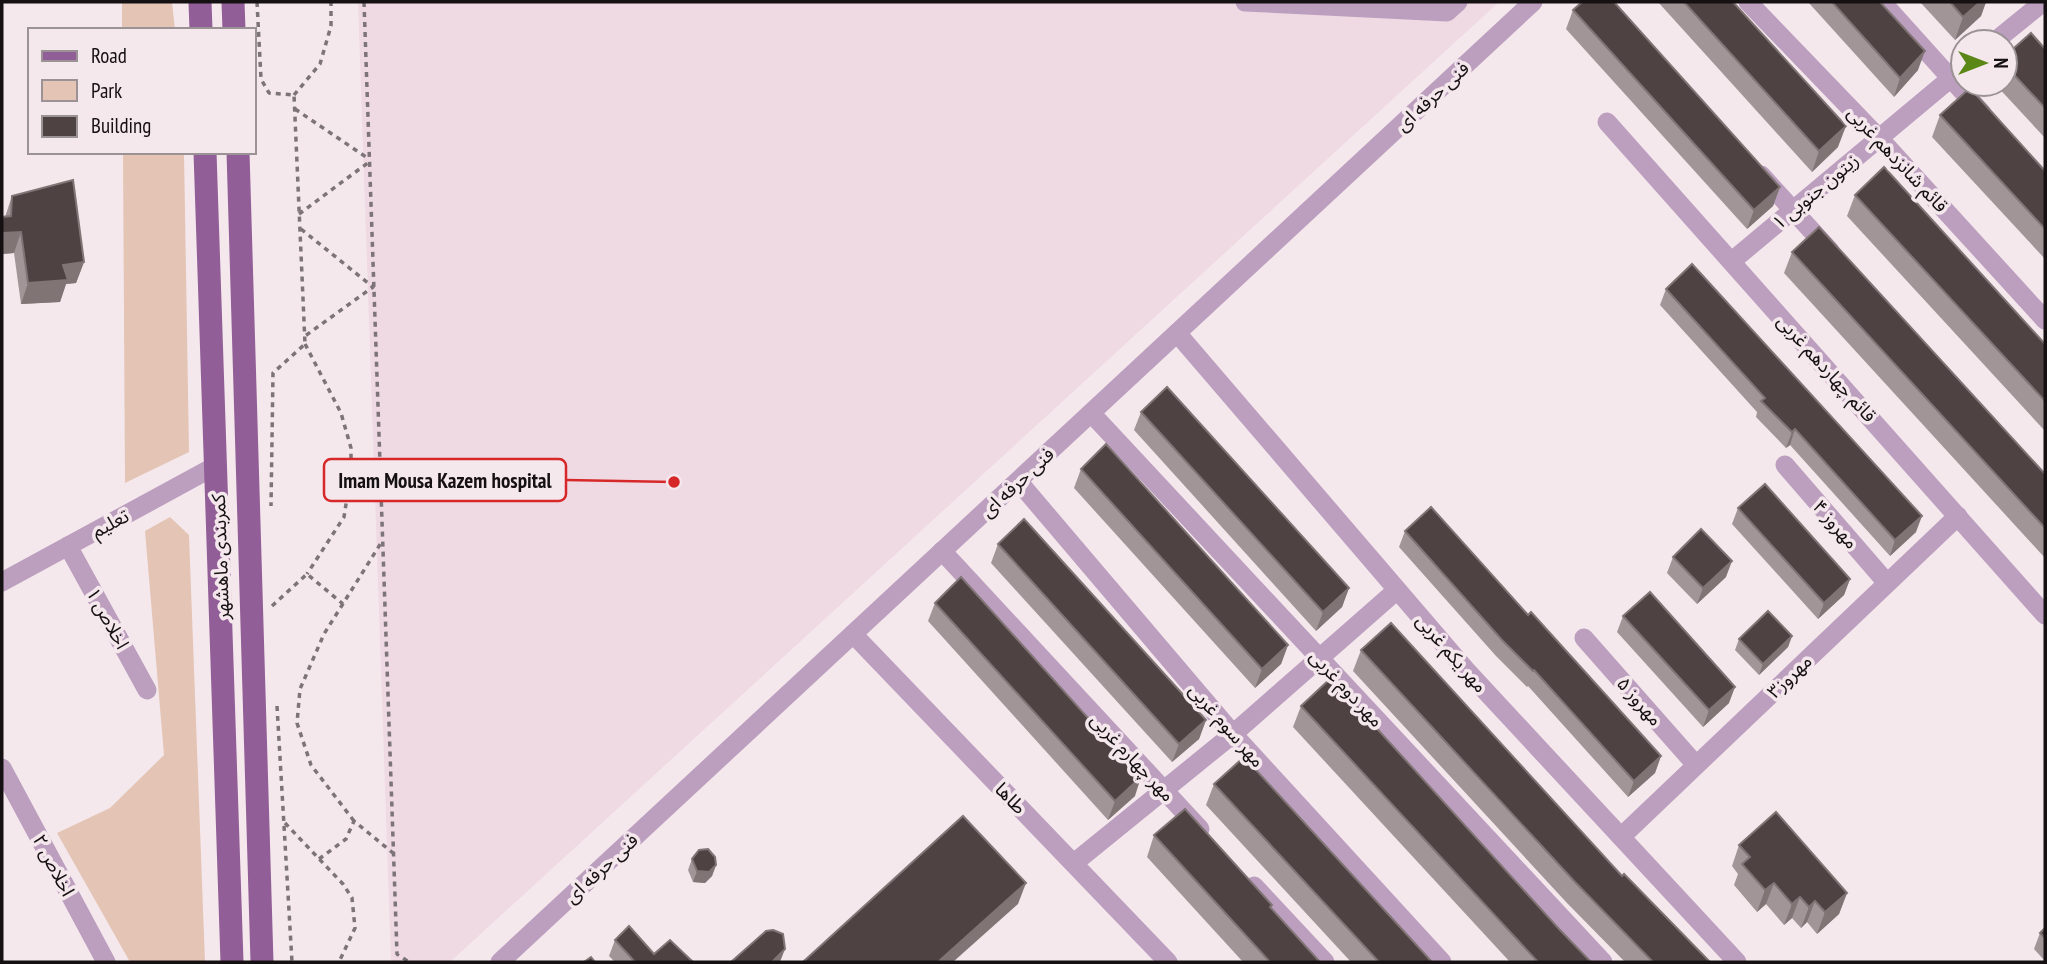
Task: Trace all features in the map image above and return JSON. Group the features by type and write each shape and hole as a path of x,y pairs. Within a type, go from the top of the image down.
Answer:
{"main road":[{"path":"200,2 201,28"},
{"path":"233,2 234,28"},
{"name":"کمربندی ماهشهر","path":"205,154 218,465 232,962"},
{"name":"کمربندی ماهشهر","path":"237,154 262,962"}],"street":[{"path":"1245,2 1447,12 1458,2"},
{"name":"فنی حرفه ای","path":"500,962 1533,2"},
{"name":"قائم شانزدهم غربی","path":"1748,2 1880,138 2045,320"},
{"path":"1882,2 1949,65"},
{"path":"2010,28 2041,2 2045,7"},
{"name":"زیتون جنوبی ۱","path":"1732,261 1949,80"},
{"path":"1975,98 1998,129"},
{"name":"قائم چهاردهم غربی","path":"1607,122 2045,615"},
{"path":"1746,158 1839,260"},
{"name":"مهر یکم غربی","path":"1177,333 1466,670 1737,962"},
{"name":"مهر دوم غربی","path":"1091,413 1603,962"},
{"name":"تعلیم","path":"2,582 218,465"},
{"name":"مهروز ۴","path":"1785,465 1887,583"},
{"name":"مهر سوم غربی","path":"1018,481 1233,734 1442,962"},
{"name":"مهروز۳","path":"1621,837 1958,516"},
{"name":"اخلاص ۱","path":"68,546 147,690"},
{"name":"مهر چهارم غربی","path":"942,551 1212,841"},
{"path":"1074,863 1233,734 1397,590"},
{"name":"طاها","path":"853,634 1168,962"},
{"name":"مهروز ۵","path":"1584,638 1696,765"},
{"name":"اخلاص ۲","path":"2,768 106,962"},
{"path":"1240,871 1325,962"}],"path":[{"path":"257,2 261,79 269,93 293,95"},
{"path":"272,606 307,574 344,517 351,472 351,448 341,413 305,344 293,95 320,64 331,26 331,2"},
{"path":"364,2 397,954 408,962"},
{"path":"294,108 369,160"},
{"path":"299,214 369,160"},
{"path":"300,228 373,287"},
{"path":"304,336 373,287"},
{"path":"271,511 273,373 305,344"},
{"path":"382,541 324,634 300,689 297,723 311,765 354,821 394,854"},
{"path":"307,574 343,604"},
{"path":"271,593 273,619"},
{"path":"276,696 292,962"},
{"path":"284,821 343,884 352,898 355,928 339,962"},
{"path":"319,859 346,839 354,821"}],"shaded area":[{"path":"358,2 1499,2 450,962 391,962"}],"green space":[{"path":"122,2 172,2 175,28 122,28"},
{"path":"123,154 184,154 189,452 125,483"},
{"path":"170,517 189,535 205,962 130,962 57,833 110,808 164,755 145,531"}],"building":[{"path":"1582,2 1614,2 1780,187 1754,210 1573,10"},
{"path":"1684,2 1733,2 1846,126 1819,151"},
{"path":"1832,2 1880,2 1925,51 1900,78"},
{"path":"1950,2 1980,2 1963,17"},
{"path":"2031,33 2045,49 2045,108 2019,80 2019,44"},
{"path":"1959,98 1979,98 2045,171 2045,229 1940,115"},
{"path":"1884,167 2045,344 2045,401 1855,195"},
{"path":"73,180 84,262 63,265 68,280 28,283 21,232 2,233 2,217 11,216 12,196"},
{"path":"1819,227 2045,474 2045,528 1792,252"},
{"path":"1692,264 1922,516 1895,540 1795,429 1792,432 1761,401 1765,398 1666,289"},
{"path":"1167,387 1349,588 1323,612 1141,412"},
{"path":"1106,444 1288,645 1262,669 1081,469"},
{"path":"1765,484 1850,579 1824,603 1738,508"},
{"path":"1431,507 1528,615 1531,612 1661,756 1634,781 1405,531"},
{"path":"1024,519 1206,720 1179,744 998,544"},
{"path":"1701,529 1732,561 1703,588 1673,557"},
{"path":"961,577 1141,777 1115,801 935,603"},
{"path":"1650,592 1735,687 1709,710 1623,616"},
{"path":"1768,611 1792,636 1763,664 1739,639"},
{"path":"1391,623 1622,876 1624,874 1710,962 1653,962 1575,882 1361,650"},
{"path":"1331,678 1591,962 1538,962 1301,706"},
{"path":"1244,757 1432,962 1379,962 1214,784"},
{"path":"1185,809 1320,962 1270,962 1154,835"},
{"path":"1776,812 1847,893 1825,912 1815,901 1809,907 1800,897 1792,904 1774,883 1765,890 1742,864 1750,857 1739,845"},
{"path":"963,816 1026,883 938,962 804,961"},
{"path":"708,849 715,857 716,865 709,872 697,871 692,859 699,850"},
{"path":"629,926 654,954 670,940 693,962 635,962 615,940"},
{"path":"773,930 783,934 785,949 772,962 731,962 766,931"}],"place":[{"name":"Imam Mousa Kazem hospital","path":"674,482"}]}
